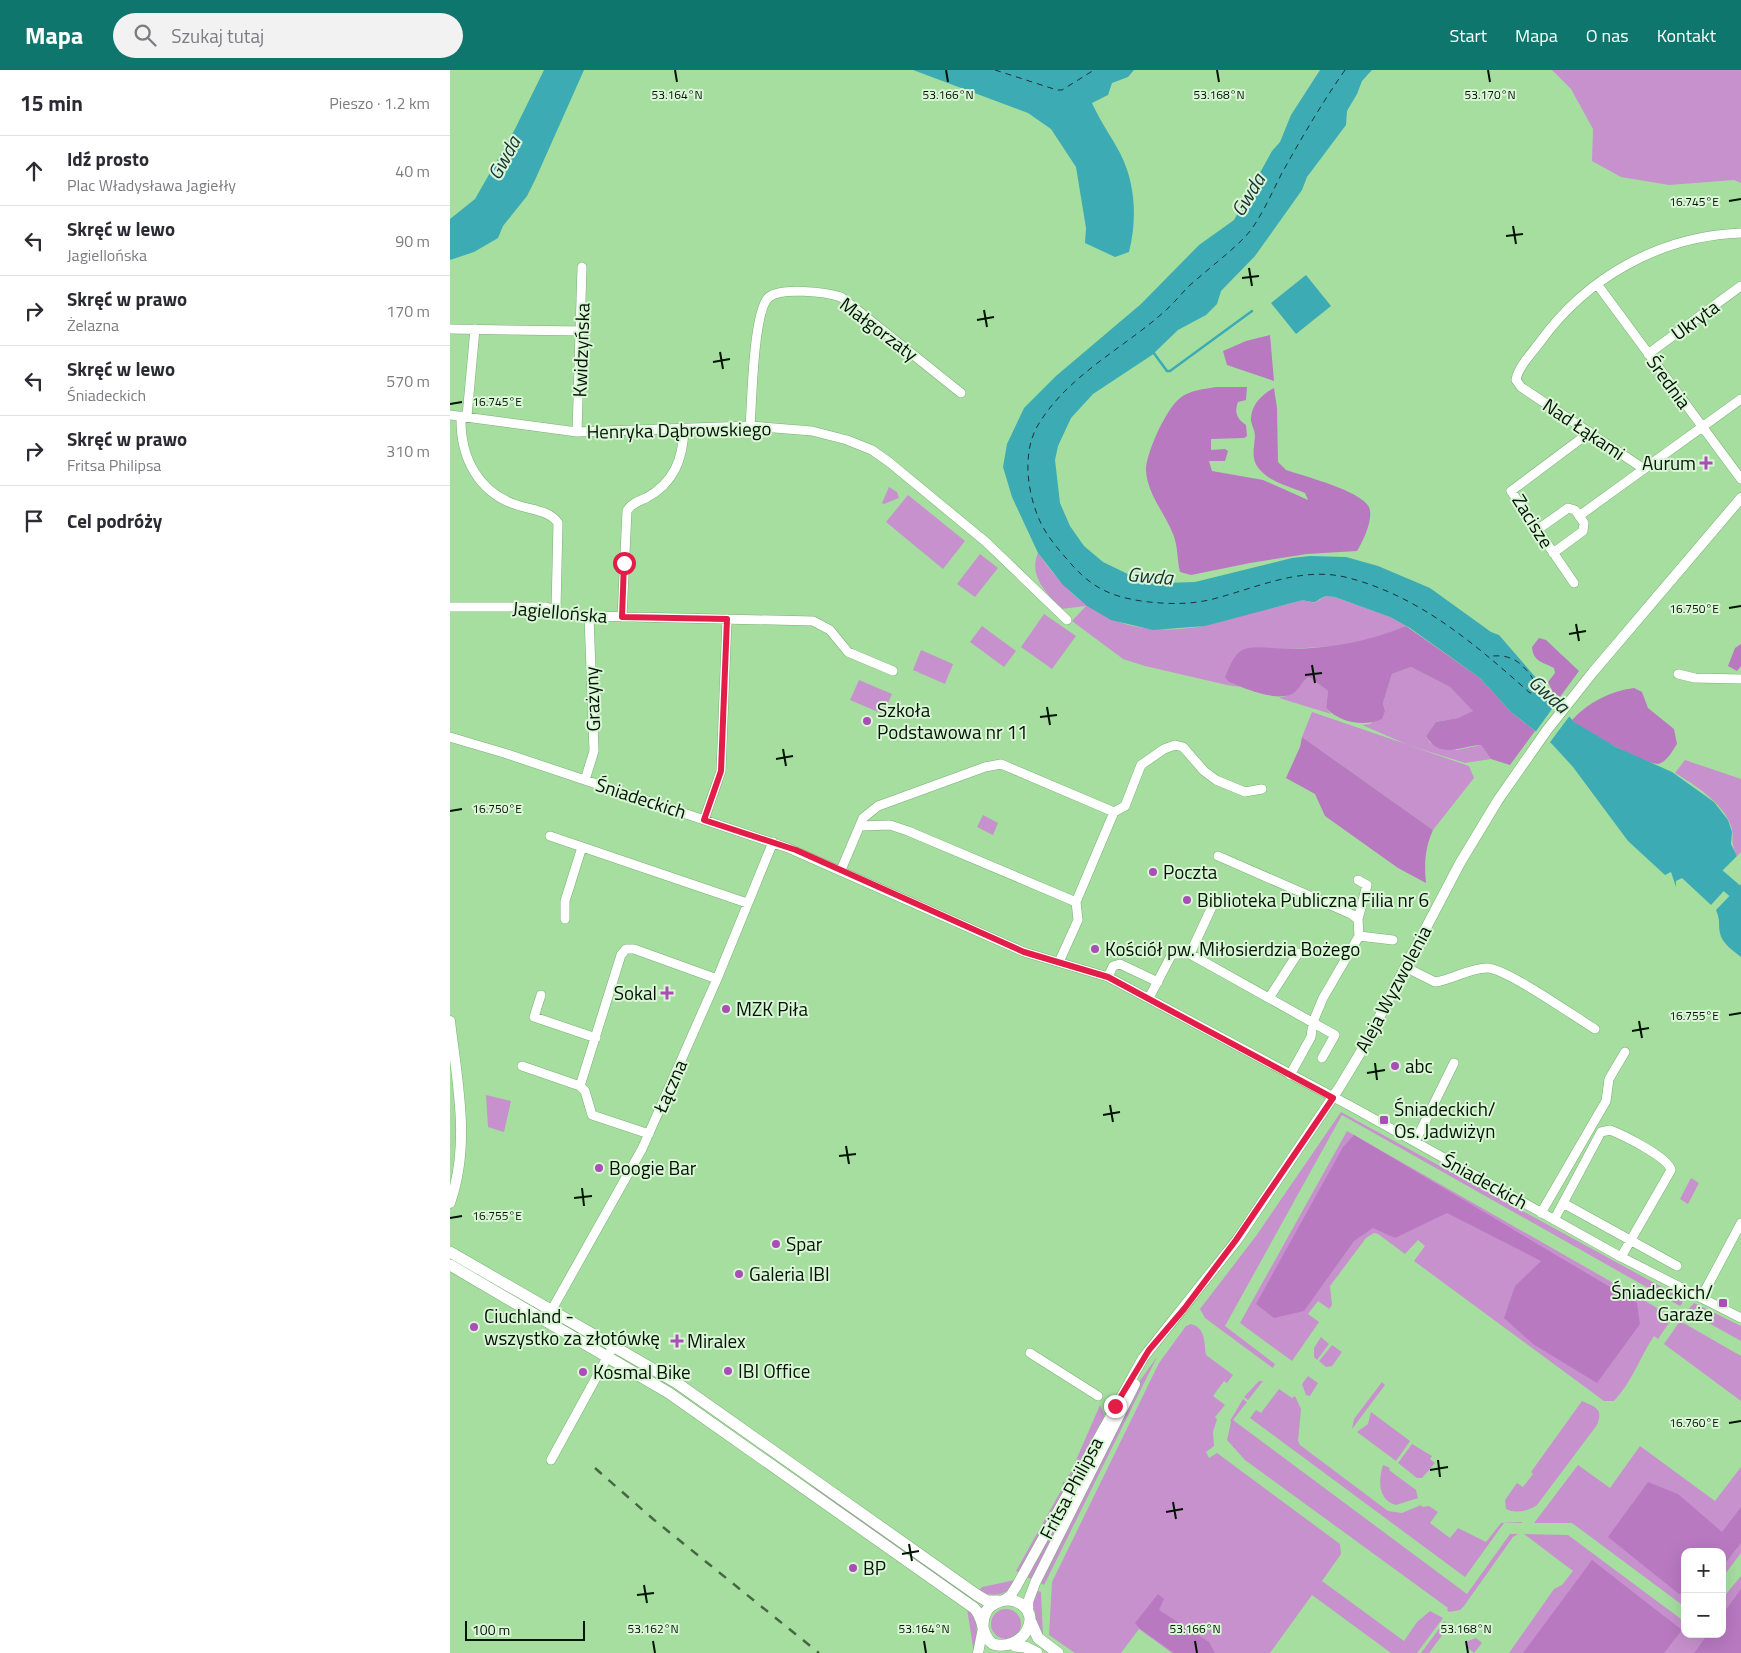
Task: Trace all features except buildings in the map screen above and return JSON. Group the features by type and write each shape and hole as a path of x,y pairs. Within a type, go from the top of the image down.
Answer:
{"main road":[{"path":"450,1252 549,1315 709,1405 982,1599 1016,1602 1029,1616 1038,1638 1058,1653"},
{"path":"450,1265 549,1315"},
{"path":"611,1351 967,1603 977,1611 992,1643 1009,1649 1029,1648 1037,1653"},
{"path":"983,1626 987,1610 1001,1601"},
{"path":"1009,1649 1028,1636 1029,1616"}],"street":[{"path":"1597,284 1633,261 1671,245 1703,237 1741,233"},
{"name":"Kwidzyńska","path":"578,432 582,331 582,267"},
{"name":"Średnia","path":"1597,284 1741,479"},
{"name":"Nad Łąkami","path":"1597,284 1553,324 1522,368 1516,380 1521,387 1644,469 1741,399"},
{"name":"Ukryta","path":"1648,354 1741,286"},
{"name":"Małgorzaty","path":"750,426 751,390 760,319 764,304 769,297 778,293 806,292 832,294 841,298 961,393"},
{"path":"450,329 582,331"},
{"path":"475,329 464,416 465,453 480,481 504,500 549,514 558,523 556,609"},
{"name":"Henryka Dąbrowskiego","path":"450,415 578,432 750,426 796,429 836,436 872,450 986,542 1067,620"},
{"path":"622,617 627,511 631,505 659,490 670,478 682,456 684,429"},
{"name":"Zacisze","path":"1574,583 1512,495 1512,489 1582,438 1588,431"},
{"path":"1579,516 1644,469"},
{"name":"Aleja Wyzwolenia","path":"1333,1098 1362,1050 1460,863 1513,777 1569,702 1741,498"},
{"path":"1537,530 1568,508 1574,509 1584,523 1582,531 1553,553"},
{"name":"Jagiellońska","path":"450,607 546,607 566,614 589,616 813,621 830,630 848,652 893,671"},
{"name":"Grażyny","path":"585,780 594,750 589,616"},
{"path":"704,820 721,771 727,619"},
{"path":"1678,674 1695,678 1741,679"},
{"name":"Śniadeckich","path":"450,737 773,842 841,870 1024,952 1108,977 1415,1142 1621,1257 1741,1318"},
{"path":"1060,962 1078,920 1076,902 1114,812 1125,806 1141,764 1164,748 1175,745 1183,747 1204,771 1223,783 1246,792 1262,789"},
{"path":"841,870 866,814 878,806 962,774 1001,764 1114,812"},
{"path":"860,826 890,825 908,831 1076,902"},
{"path":"550,836 747,903"},
{"name":"Łączna","path":"549,1315 628,1177 649,1134 717,978 773,842"},
{"path":"565,919 565,901 582,847"},
{"path":"1218,856 1351,914 1358,919"},
{"path":"1290,1075 1311,1037 1313,1022 1323,998 1359,936 1358,919 1368,885 1358,880"},
{"path":"1190,954 1216,898"},
{"path":"1359,936 1393,940"},
{"path":"580,1086 621,955 626,949 634,949 717,978"},
{"path":"1269,998 1298,953"},
{"path":"1149,998 1172,954 1190,954 1335,1034 1322,1058"},
{"path":"1108,977 1113,966 1120,964 1158,982"},
{"path":"1404,967 1435,982 1481,969 1497,970 1595,1029"},
{"path":"541,994 534,1017 596,1038"},
{"path":"450,1021 460,1106 461,1161 450,1203"},
{"path":"1541,1212 1606,1101 1609,1079 1625,1052"},
{"path":"1415,1142 1454,1063"},
{"path":"522,1066 580,1086 584,1090 592,1115 649,1134"},
{"name":"Fritsa Philipsa","path":"1001,1601 1016,1588 1132,1377 1149,1350 1171,1325 1252,1219 1333,1098"},
{"path":"450,1114 460,1106"},
{"path":"1554,1220 1601,1132 1607,1130 1622,1136 1665,1160 1671,1170 1621,1257"},
{"path":"1563,1203 1677,1266"},
{"path":"1701,1298 1741,1223"},
{"name":"Fritsa Philipsa","path":"1029,1616 1028,1602 1035,1583 1141,1373 1171,1325"},
{"path":"551,1460 611,1351"},
{"path":"1030,1353 1098,1396"},
{"path":"978,1653 983,1626"}],"shaded area":[{"path":"1552,70 1741,70 1741,183 1734,180 1669,185 1621,177 1592,161 1593,129 1571,89"},
{"path":"1270,335 1274,381 1227,365 1223,351 1246,341"},
{"path":"1216,387 1247,387 1246,400 1238,402 1236,412 1238,418 1246,425 1247,436 1244,438 1211,439 1211,450 1225,449 1228,451 1225,461 1209,461 1212,471 1263,480 1308,500 1305,493 1266,476 1258,468 1254,459 1255,434 1251,421 1252,410 1261,397 1274,388 1277,408 1278,462 1286,470 1355,495 1369,507 1369,524 1357,551 1307,554 1191,575 1180,572 1173,534 1147,479 1147,462 1163,421 1180,398 1188,393"},
{"path":"889,487 897,492 899,498 884,504 882,503"},
{"path":"908,495 965,541 943,569 886,522"},
{"path":"1038,553 1071,592 1089,607 1108,618 1129,625 1152,629 1203,626 1303,600 1315,602 1326,596 1335,597 1390,617 1406,626 1381,637 1349,645 1291,649 1229,682 1240,687 1227,685 1123,659 1072,621 1086,606 1061,609 1040,584 1035,569"},
{"path":"980,554 998,568 975,597 957,584"},
{"path":"1044,614 1076,636 1052,669 1021,647"},
{"path":"982,626 1016,651 1004,667 970,642"},
{"path":"1406,626 1480,678 1511,712 1535,731 1510,765 1491,759 1481,745 1444,750 1432,743 1426,736 1436,722 1458,718 1473,711 1450,687 1411,667 1392,674 1383,703 1385,711 1382,719 1368,723 1345,720 1332,713 1326,708 1328,691 1309,677 1290,695 1273,696 1229,682 1225,677 1236,655 1248,648 1290,649 1335,646 1378,636"},
{"path":"1539,638 1546,640 1579,671 1557,701 1548,682 1555,673 1554,668 1539,661 1534,656 1532,647"},
{"path":"1741,644 1741,666 1737,671 1728,666 1735,648"},
{"path":"921,650 953,664 945,684 913,670"},
{"path":"1411,667 1450,687 1474,711 1458,718 1436,722 1426,736 1430,743 1457,750 1481,745 1491,759 1465,763 1408,745 1469,766 1474,778 1433,830 1302,737 1312,712 1406,744 1362,725 1370,724 1385,711 1383,703 1392,674"},
{"path":"1309,677 1328,691 1326,708 1331,714 1279,698 1294,692"},
{"path":"859,680 892,694 883,714 850,700"},
{"path":"1634,688 1642,692 1648,708 1674,729 1677,744 1669,756 1661,763 1651,763 1628,753 1572,720 1600,698 1625,689"},
{"path":"1302,737 1433,830 1426,856 1426,883 1398,868 1325,816 1315,794 1286,778 1300,747"},
{"path":"1685,760 1741,779 1741,852 1737,856 1733,847 1731,826 1722,810 1708,795 1675,773"},
{"path":"983,815 998,823 993,835 977,827"},
{"path":"486,1095 511,1101 504,1132 488,1127"},
{"path":"1341,1112 1682,1298 1682,1304 1680,1306 1342,1115 1225,1326 1275,1364 1273,1368 1205,1318 1200,1309 1256,1236"},
{"path":"1347,1131 1673,1317 1658,1339 1654,1336 1631,1378 1614,1401 1604,1401 1414,1261 1425,1246 1418,1240 1405,1254 1378,1234 1374,1233 1366,1238 1330,1286 1332,1305 1329,1309 1318,1301 1308,1314 1319,1322 1292,1361 1240,1323"},
{"path":"1354,1135 1637,1303 1640,1324 1597,1383 1533,1344 1504,1318 1515,1286 1541,1261 1447,1213 1395,1238 1373,1228 1354,1241 1304,1311 1274,1318 1256,1304 1343,1147"},
{"path":"1691,1178 1699,1183 1688,1204 1680,1199"},
{"path":"1694,1303 1741,1326 1741,1341 1687,1311"},
{"path":"1680,1321 1741,1356 1741,1401 1664,1344"},
{"path":"1191,1324 1202,1332 1206,1355 1233,1375 1227,1383 1224,1381 1213,1396 1225,1405 1215,1417 1217,1419 1213,1432 1214,1446 1206,1452 1209,1458 1217,1453 1340,1544 1341,1554 1322,1581 1404,1641 1417,1622 1430,1611 1443,1618 1417,1653 1391,1653 1312,1595 1270,1653 1172,1653 1139,1629 1121,1653 1075,1653 1049,1635 1052,1582 1159,1363 1186,1326"},
{"path":"1321,1337 1329,1344 1317,1360 1314,1357 1314,1348"},
{"path":"1332,1345 1342,1352 1332,1366 1326,1367 1319,1361"},
{"path":"1157,1357 1044,1585 1039,1582 1139,1382"},
{"path":"1308,1376 1318,1383 1310,1396 1306,1395 1302,1384"},
{"path":"1259,1381 1263,1381 1248,1400 1244,1397"},
{"path":"1382,1382 1385,1385 1352,1429 1354,1419"},
{"path":"1279,1389 1292,1398 1295,1396 1301,1409 1298,1441 1300,1445 1388,1511 1402,1513 1421,1505 1422,1507 1429,1506 1438,1512 1430,1523 1450,1538 1458,1528 1486,1542 1501,1523 1522,1522 1522,1523 1504,1523 1465,1577 1250,1418 1256,1410 1261,1413"},
{"path":"1243,1399 1247,1402 1233,1420 1467,1594 1510,1534 1518,1534 1513,1537 1464,1606 1460,1610 1449,1612 1448,1608 1245,1460 1227,1440 1230,1421"},
{"path":"1582,1401 1597,1408 1599,1419 1597,1425 1537,1505 1522,1511 1506,1509 1505,1500 1517,1483 1523,1487 1533,1474 1531,1472"},
{"path":"1100,1405 1104,1421 1075,1473 1071,1477 1066,1477 1070,1474"},
{"path":"1371,1412 1410,1441 1396,1461 1357,1432 1368,1424"},
{"path":"1412,1444 1432,1456 1430,1459 1435,1463 1422,1478 1417,1478 1398,1463"},
{"path":"1640,1446 1715,1501 1741,1467 1741,1553 1726,1573 1726,1548 1681,1548 1681,1604 1572,1523 1534,1523 1578,1465 1610,1488"},
{"path":"1383,1465 1390,1468 1389,1470 1416,1490 1418,1498 1396,1505 1390,1503 1381,1489 1380,1477"},
{"path":"1063,1482 1070,1483 1020,1573 1016,1571 1062,1489"},
{"path":"1648,1482 1678,1494 1722,1532 1741,1507 1741,1543 1726,1562 1726,1548 1681,1548 1681,1594 1608,1537"},
{"path":"815,1485 970,1596 968,1599 813,1489"},
{"path":"1076,1489 1034,1580 1027,1577"},
{"path":"1524,1534 1568,1535 1681,1619 1681,1638 1706,1638 1695,1653 1509,1653 1554,1589 1562,1585 1573,1571"},
{"path":"1592,1560 1681,1629 1664,1653 1523,1653"},
{"path":"1741,1576 1741,1592 1726,1612 1726,1594"},
{"path":"1015,1580 1009,1589 1000,1594 995,1595 979,1591 982,1587"},
{"path":"1741,1589 1741,1653 1694,1653 1705,1638 1726,1638 1726,1610"},
{"path":"1035,1590 1041,1592 1043,1634 1034,1611"},
{"path":"1158,1594 1164,1599 1159,1610 1209,1642 1215,1653 1174,1653 1139,1628 1135,1623"},
{"path":"967,1609 974,1618 977,1629 974,1653"},
{"path":"1006,1609 1017,1613 1021,1624 1017,1635 1006,1639 995,1635 991,1624 995,1613"},
{"path":"1445,1621 1446,1630 1429,1653 1421,1653"},
{"path":"1476,1638 1482,1643 1474,1653 1468,1648 1468,1641"}],"water":[{"path":"544,70 584,70 535,180 527,196 503,226 498,238 474,252 450,260 450,219 475,199 515,129"},
{"path":"913,70 1134,70 1128,77 1112,83 1108,95 1092,103 1120,153 1129,177 1134,202 1134,215 1129,252 1115,257 1085,243 1086,228 1076,167 1051,129 1028,113"},
{"path":"1320,70 1372,70 1362,81 1347,111 1346,125 1307,177 1302,190 1255,256 1221,291 1217,304 1206,315 1178,330 1152,355 1093,394 1071,418 1058,446 1055,460 1060,503 1070,526 1084,546 1103,562 1136,578 1164,583 1195,582 1292,558 1310,556 1346,557 1378,566 1430,588 1491,632 1499,635 1574,722 1616,747 1672,772 1714,802 1728,820 1732,832 1731,844 1737,856 1721,872 1732,882 1711,905 1682,878 1676,881 1676,887 1671,872 1665,875 1628,841 1573,767 1552,744 1511,712 1480,678 1410,628 1390,617 1335,597 1326,596 1315,602 1303,600 1205,626 1153,630 1111,620 1087,606 1063,585 1038,553 1012,497 1003,467 1007,444 1024,408 1056,376 1141,304 1199,245 1234,220 1272,151 1280,142 1291,115"},
{"path":"1306,275 1331,306 1296,334 1271,303"},
{"path":"1741,884 1741,957 1723,941 1716,910"}],"pier":[{"path":"1557,702 1571,714 1548,745 1534,734"}],"waterway":[{"path":"1153,352 1167,371 1170,371 1252,311"},
{"name":"Gwda","path":"1714,873 1741,896"}],"ferry route":[{"path":"995,70 1057,90 1062,90 1094,70"},
{"path":"1345,70 1312,120 1261,215 1245,237 1189,286 1165,311 1097,363 1050,407 1033,436 1028,459 1029,484 1035,508 1042,525 1058,549 1087,580 1111,593 1141,601 1167,603 1200,602 1296,576 1313,574 1349,578 1375,586 1424,610 1489,657 1530,693 1535,692 1536,688 1532,677 1519,663 1505,656 1489,656"}],"railway":[{"path":"595,1468 653,1519 819,1653"}],"place":[{"name":"Aurum","path":"1706,463"},
{"name":"Szkoła Podstawowa nr 11","path":"867,721"},
{"name":"Poczta","path":"1153,872"},
{"name":"Biblioteka Publiczna Filia nr 6","path":"1187,900"},
{"name":"Kościół pw. Miłosierdzia Bożego","path":"1095,949"},
{"name":"Sokal","path":"667,993"},
{"name":"MZK Piła","path":"726,1009"},
{"name":"abc","path":"1395,1066"},
{"name":"Śniadeckich/ Os. Jadwiżyn","path":"1384,1120"},
{"name":"Boogie Bar","path":"599,1168"},
{"name":"Spar","path":"776,1244"},
{"name":"Galeria IBI","path":"739,1274"},
{"name":"Śniadeckich/ Garaże","path":"1723,1303"},
{"name":"Ciuchland - wszystko za złotówkę","path":"474,1327"},
{"name":"Miralex","path":"677,1341"},
{"name":"IBI Office","path":"728,1371"},
{"name":"Kosmal Bike","path":"583,1372"},
{"name":"BP","path":"853,1568"}],"route":[{"path":"624,563 622,617 727,619 721,771 720,779 704,820 796,850 1024,952 1108,977 1333,1098 1290,1164 1199,1291 1149,1350 1115,1406"}]}
